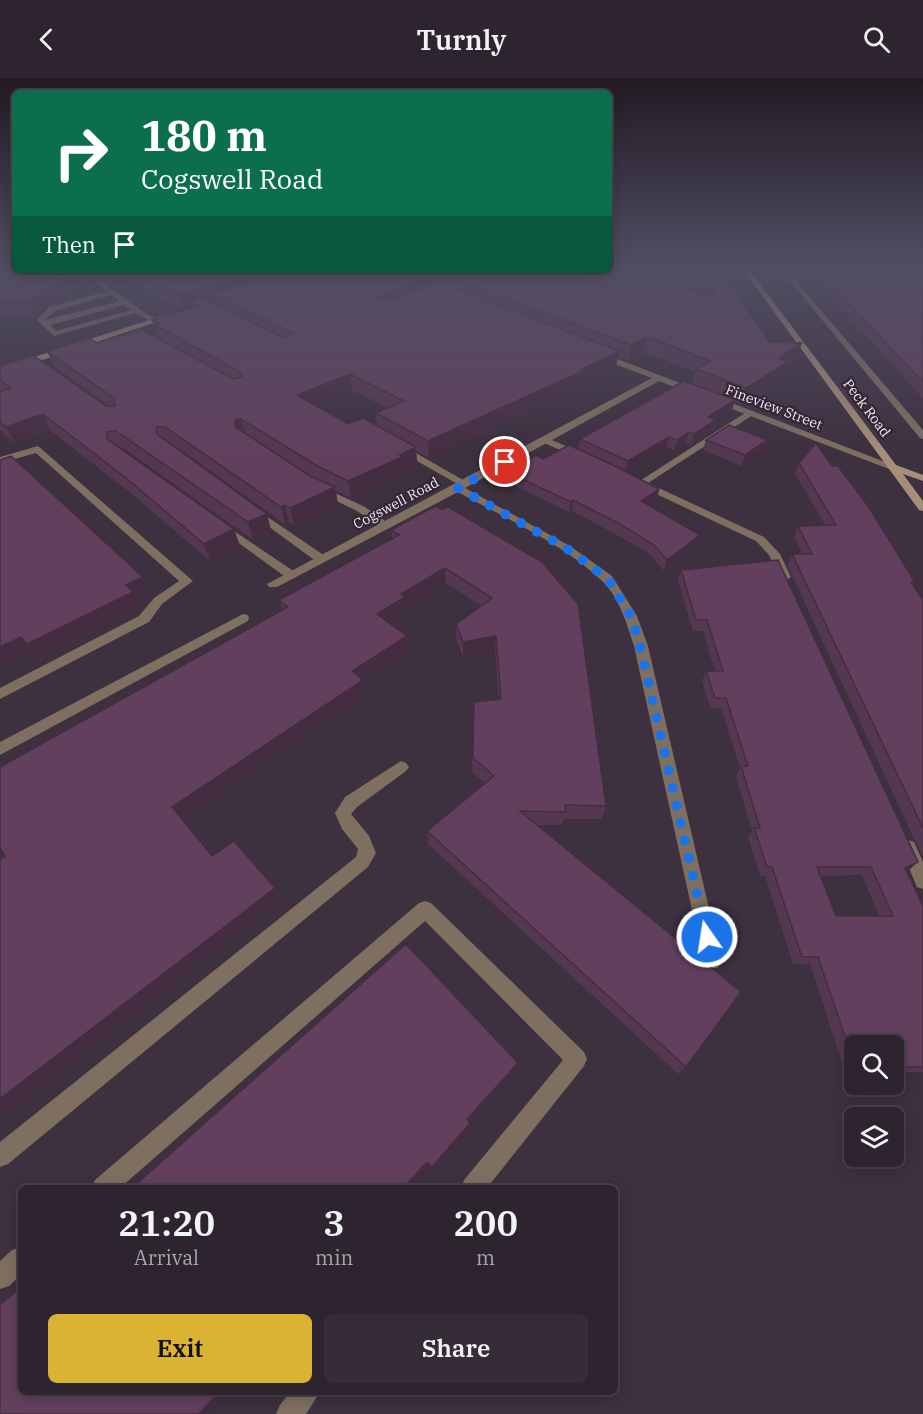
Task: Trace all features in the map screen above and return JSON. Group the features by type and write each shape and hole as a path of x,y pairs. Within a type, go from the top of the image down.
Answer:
{"main road":[{"path":"2,369 126,330"},
{"name":"Peck Road","path":"791,330 923,508"},
{"name":"Fineview Street","path":"893,467 923,478"}],"street":[{"path":"133,330 140,334"},
{"path":"834,330 923,436"},
{"name":"Fineview Street","path":"591,352 893,467"},
{"path":"35,360 44,367"},
{"name":"Cogswell Road","path":"273,584 461,486 658,378"},
{"path":"750,413 635,481 760,539 774,554 789,587"},
{"path":"385,439 566,548 608,579 621,596 631,616 640,646 712,960"},
{"path":"545,440 598,464"},
{"path":"0,460 38,449 187,581 158,601 144,619 0,694"},
{"path":"309,483 362,509 386,525"},
{"path":"244,503 321,559"},
{"path":"205,513 291,575"},
{"path":"0,749 243,618"},
{"path":"0,1156 362,862 368,853 366,843 344,822 343,813 351,802 401,767"},
{"path":"903,837 923,881"},
{"path":"106,1185 425,909 577,1059 474,1185"},
{"path":"0,1277 18,1262"},
{"path":"289,1414 305,1395"}],"building":[{"path":"143,330 233,379 242,377 242,373 165,330 269,330 285,338 293,333 288,330 565,330 619,351 582,369 585,370 428,441 376,413 404,401 350,374 297,395 348,424 363,418 416,447 400,455 404,456 348,481 321,468 241,419 236,419 235,427 310,476 335,487 290,508 285,505 281,507 165,427 156,427 157,434 267,514 248,522 116,431 107,432 107,439 234,529 204,544 126,478 43,414 6,427 0,421 0,392 11,388 0,380 0,366 33,355 106,406 115,406 115,399 47,351 90,338 97,343"},
{"path":"591,330 762,330 770,342 802,343 779,358 788,362 746,388 696,369 710,361 664,343 647,337 631,345"},
{"path":"874,330 923,330 923,382"},
{"path":"684,381 735,400 708,417 716,420 694,434 689,432 677,440 669,437 628,461 580,439"},
{"path":"729,425 767,440 745,455 706,440"},
{"path":"816,443 832,466 838,466 868,506 915,582 911,582 923,600 923,828 794,558 793,554 812,554 798,526 836,525 799,463"},
{"path":"569,445 659,489 641,501 700,535 667,560 654,545 620,524 573,500 571,502 507,472 536,455 543,459"},
{"path":"11,456 143,577 126,585 133,592 27,644 21,637 0,647 0,460"},
{"path":"436,506 442,510 448,507 542,562 578,604 606,806 565,805 566,812 520,811 741,992 686,1067 427,831 494,776 473,758 474,702 501,699 496,636 463,642 456,624 492,598 445,568 401,594 405,597 377,614 407,636 352,671 363,680 172,807 212,856 234,841 275,888 0,1099 0,859 5,856 0,848 0,767 288,607 279,600 399,535 391,530"},
{"path":"778,560 918,862 905,868 923,906 923,1067 904,1067 904,1035 844,1035 818,957 802,957 772,867 767,867 754,828 760,828 741,766 748,766 726,698 715,698 706,671 723,671 707,620 696,620 681,570","holes":["817,867 871,867 893,916 836,916"]},
{"path":"406,944 518,1063 467,1119 470,1123 432,1167 427,1162 406,1185 135,1185"},
{"path":"18,1290 18,1395 216,1395 199,1414 0,1414 0,1305"}],"route":[{"path":"505,462 458,488 566,548 589,564 608,579 621,596 631,616 640,646 707,937"}]}
